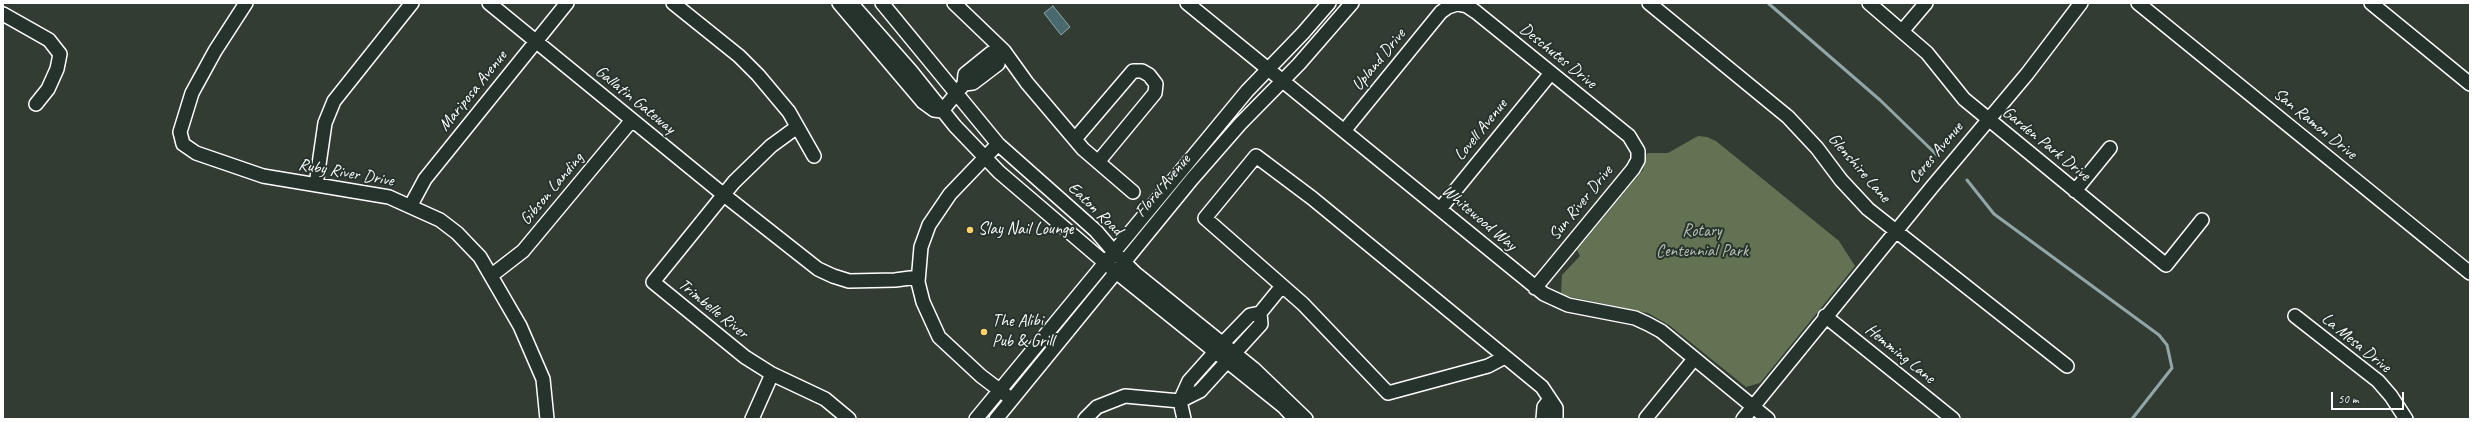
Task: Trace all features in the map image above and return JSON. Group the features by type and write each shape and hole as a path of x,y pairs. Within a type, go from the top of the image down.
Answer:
{"street":[{"name":"Ruby River Drive","path":"246,3 215,51 192,93 180,132 184,144 196,153 263,176 316,185 374,192 411,205 440,220 457,233 480,257 492,275 520,326 543,379 547,419"},
{"path":"316,185 324,128 334,101 412,3"},
{"name":"Gallatin Gateway","path":"489,3 724,195 818,268 833,276 849,281 868,282 918,277"},
{"name":"Mariposa Avenue","path":"411,205 425,179 567,3"},
{"path":"673,3 739,56 758,75 789,112 814,156"},
{"name":"Eaton Road","path":"839,3 923,102 929,108 942,111"},
{"name":"Eaton Road","path":"851,3 911,71 942,111 985,157 1218,348 1277,390 1306,419"},
{"name":"Eaton Road","path":"882,3 960,88 998,144 1096,231 1110,258"},
{"path":"954,3 1002,53 1075,140 1133,192"},
{"name":"Whitewood Way","path":"1187,3 1535,288 1555,301 1568,305 1635,318 1648,324 1768,419"},
{"name":"Floral Avenue","path":"976,419 1110,258 1189,159 1267,70 1303,33 1329,3"},
{"name":"Floral Avenue","path":"996,419 1216,151 1282,82 1352,3"},
{"name":"Glenshire Lane","path":"1649,3 1788,117 1817,148 1854,195 1895,232 2067,366"},
{"name":"Garden Park Drive","path":"1869,3 1903,30 1927,54 1964,99 2166,265 2202,220"},
{"path":"1903,30 1926,3"},
{"name":"Ceres Avenue","path":"1743,419 1959,153 1988,120 2081,3"},
{"name":"San Ramon Drive","path":"2138,3 2470,273"},
{"path":"2371,3 2470,84"},
{"name":"Deschutes Drive","path":"1441,12 1448,7 1457,4 1467,6 1629,136"},
{"name":"Upland Drive","path":"1344,131 1441,12"},
{"path":"3,14 49,40 60,54 57,69 48,89 36,104"},
{"path":"942,111 960,88 972,83 998,64 1002,53"},
{"path":"1075,140 1133,71 1142,70 1149,75 1156,84 1155,94 1098,162"},
{"name":"Lovell Avenue","path":"1440,209 1551,74"},
{"name":"Gibson Landing","path":"492,275 523,251 632,120"},
{"path":"724,195 771,146 797,127"},
{"name":"Sun River Drive","path":"1535,288 1633,169 1638,160 1638,152 1629,136"},
{"path":"998,144 950,194 928,225 921,247 918,277 923,302 939,337 950,349 1013,399"},
{"path":"2075,191 2110,148"},
{"path":"1505,357 1488,366 1388,393 1303,304 1205,218 1256,156 1312,198 1542,387 1556,408 1556,419"},
{"name":"Trimbelle River","path":"724,195 652,282 745,358 772,374 825,399 849,419"},
{"path":"1085,419 1097,407 1125,396 1180,401 1200,391 1260,324 1260,313 1282,286"},
{"path":"1184,419 1180,401 1189,381 1250,315 1260,313"},
{"name":"Hemming Lane","path":"1826,316 1953,419"},
{"name":"La Mesa Drive","path":"2295,316 2378,382 2391,396 2406,419"},
{"path":"1230,356 1295,419"},
{"path":"1646,418 1694,359"},
{"path":"752,419 772,374"},
{"path":"1543,419 1544,407 1550,399"}],"green space":[{"name":"Rotary Centennial Park","path":"1698,136 1707,137 1716,141 1839,241 1855,266 1760,383 1746,387 1669,325 1648,313 1567,296 1561,293 1562,275 1580,256 1577,250 1643,170 1647,153 1668,153"}],"water":[{"path":"1053,6 1070,27 1061,35 1044,13"}],"waterway":[{"path":"1768,3 1880,100 1939,157"},
{"path":"1967,180 1994,214 2159,335 2167,345 2172,368 2132,419"}],"place":[{"name":"Slay Nail Lounge","path":"970,230"},
{"name":"The Alibi Pub & Grill","path":"984,332"}]}
